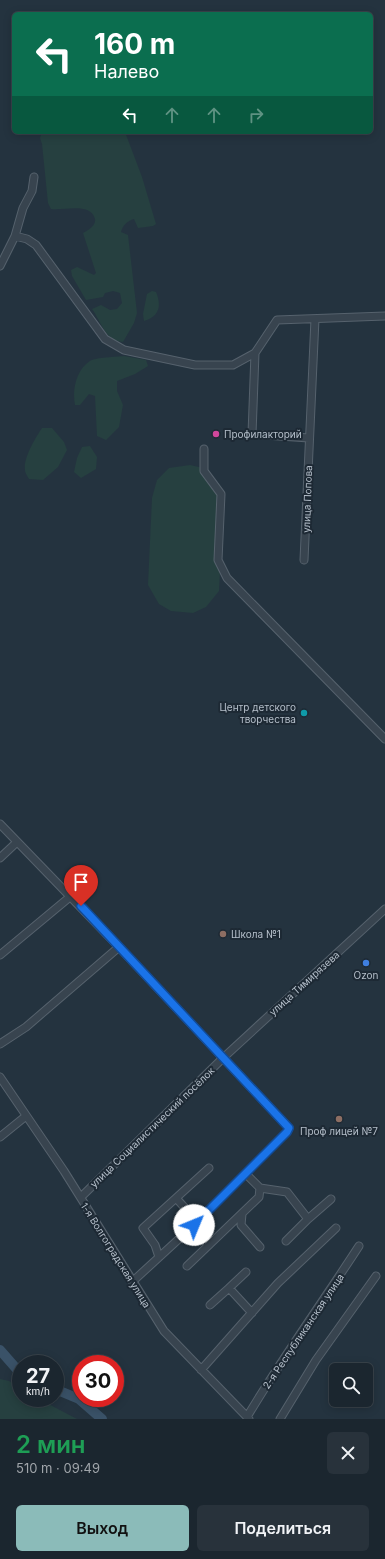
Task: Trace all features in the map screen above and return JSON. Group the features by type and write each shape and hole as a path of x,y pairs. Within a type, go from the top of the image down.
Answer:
{"street":[{"path":"0,266 15,236 23,208 32,191 34,177"},
{"path":"15,236 27,239 36,244 105,339 124,350 131,352 195,365 233,365 255,353 277,320 385,316"},
{"name":"улица Попова","path":"304,560 315,319"},
{"path":"255,353 252,434 309,438"},
{"path":"204,450 204,471 222,494 218,560 227,578 385,739"},
{"name":"улица Социалистический посёлок","path":"0,824 71,896 289,1128 287,1132 194,1226 132,1282"},
{"path":"0,858 17,842"},
{"path":"0,955 71,896"},
{"name":"улица Тимирязева","path":"223,1058 385,909"},
{"path":"0,1044 32,1022 119,947"},
{"name":"улица Социалистический посёлок","path":"81,1197 223,1058"},
{"name":"1-я Волгоградская улица","path":"0,1077 81,1197 132,1282 164,1331 248,1418"},
{"path":"0,1138 26,1116"},
{"path":"159,1257 155,1245 143,1228 209,1168"},
{"path":"246,1174 260,1188 287,1192 308,1219"},
{"path":"187,1266 259,1197 260,1188"},
{"path":"176,1198 193,1217 194,1226 209,1245"},
{"path":"286,1241 331,1199"},
{"path":"242,1214 241,1225 260,1247"},
{"path":"202,1370 278,1283 336,1228"},
{"name":"2-я Республиканская улица","path":"248,1418 276,1369 359,1246"},
{"path":"210,1305 246,1272"},
{"path":"280,1419 316,1360 376,1276"},
{"path":"229,1288 252,1313"}],"green space":[{"path":"41,134 126,134 142,177 156,224 153,226 138,228 134,219 129,221 123,227 121,232 128,235 137,313 134,323 123,342 112,338 104,330 92,309 101,305 110,310 117,309 122,303 120,293 113,291 105,293 103,297 86,300 72,276 71,270 77,267 94,275 96,273 83,233 93,226 95,219 92,214 82,209 51,209 48,203 42,144 40,138"},
{"path":"152,291 156,292 158,297 158,310 153,317 144,321 143,314 147,294"},
{"path":"124,356 146,360 148,366 135,374 117,381 117,391 123,405 119,427 106,440 97,436 95,396 89,394 80,405 75,405 74,393 76,381 81,370 90,361 101,358"},
{"path":"42,428 52,428 64,442 67,450 58,467 43,480 29,479 25,471 26,460 30,448"},
{"path":"90,446 97,457 96,469 81,478 74,472 77,458 82,447"},
{"path":"190,465 207,469 224,493 219,591 206,607 193,613 171,611 159,604 148,585 152,498 157,480 169,468"},
{"path":"0,1379 12,1383 12,1407 54,1407 77,1419 0,1419"}],"waterway":[{"path":"0,1350 12,1364"},
{"path":"64,1393 79,1399 102,1419"}],"place":[{"name":"Профилакторий","path":"216,434"},
{"name":"Центр детского творчества","path":"304,713"},
{"name":"Школа №1","path":"223,934"},
{"name":"Ozon","path":"366,963"},
{"name":"Проф лицей №7","path":"339,1119"}],"route":[{"path":"81,906 287,1124 289,1128 287,1132 194,1225"}]}
